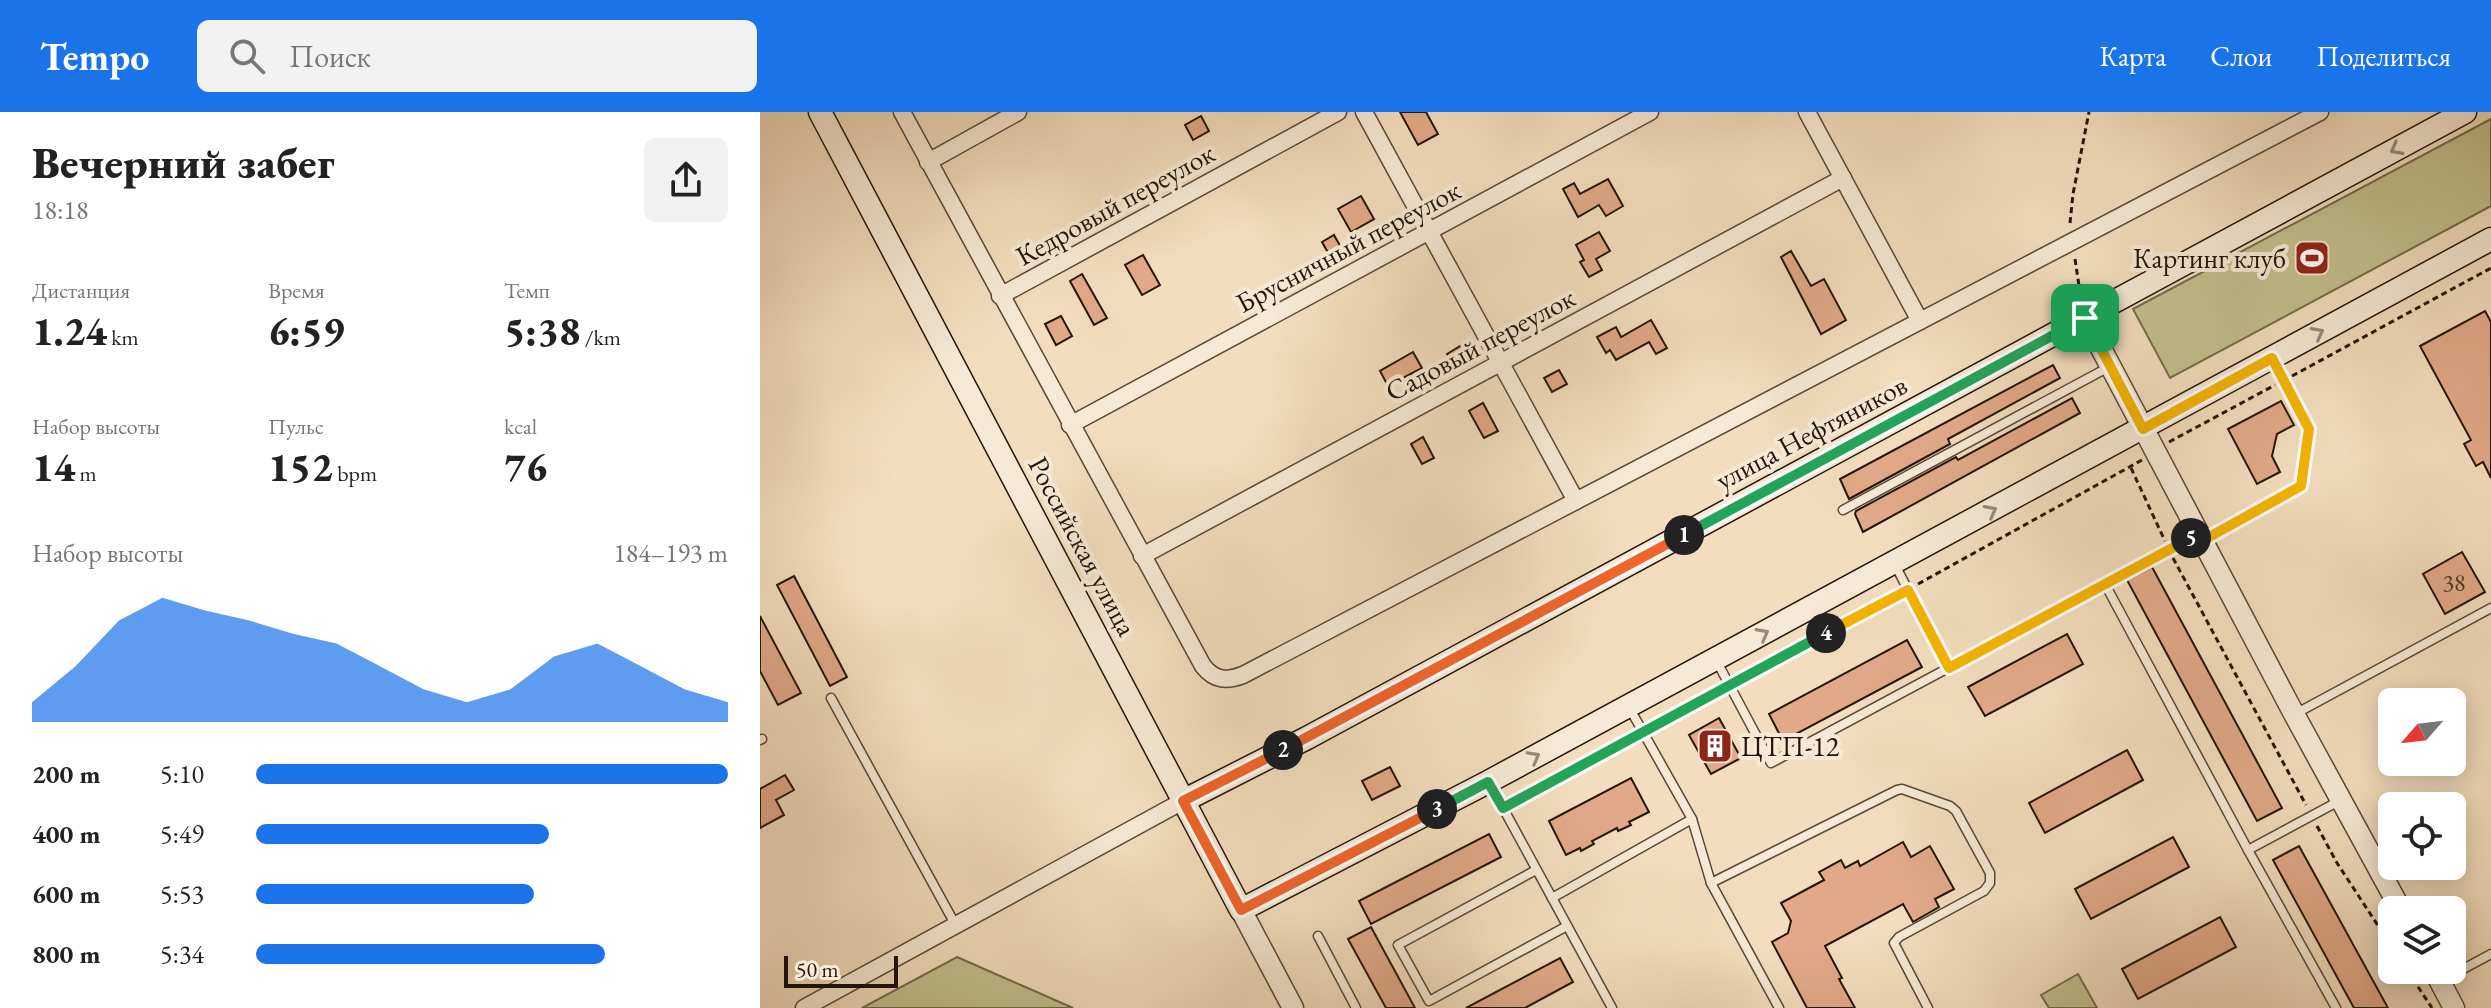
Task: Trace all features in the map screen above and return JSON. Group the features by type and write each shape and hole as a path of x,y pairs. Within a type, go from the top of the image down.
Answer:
{"main road":[{"name":"Российская улица","path":"820,112 1241,910"},
{"name":"улица Нефтяников","path":"1183,801 1307,738 2465,112"},
{"path":"1241,910 1488,782 2491,239"}],"street":[{"path":"902,112 1203,666 1210,675 1222,680 1243,675 2320,112"},
{"path":"928,162 1018,112"},
{"name":"Кедровый переулок","path":"1000,296 1338,112"},
{"path":"1364,112 1576,501"},
{"name":"Брусничный переулок","path":"1070,425 1650,112"},
{"path":"1807,112 1920,321"},
{"name":"Садовый переулок","path":"1142,556 1843,178"},
{"path":"2085,318 2393,896"},
{"path":"804,1008 1183,801"},
{"name":"Российская улица","path":"1241,910 1293,1008"},
{"path":"2441,984 2454,1008"}],"lane":[{"path":"1715,660 1771,763 2169,550 2200,538 2301,486 2309,429 2272,358"},
{"path":"1843,510 2110,367"},
{"path":"1894,563 1949,668"},
{"path":"2105,584 2336,1008"},
{"path":"2294,714 2491,608"},
{"path":"831,698 955,924"},
{"path":"1629,706 1692,819 1711,883 1779,1008"},
{"path":"1488,782 1612,1008"},
{"path":"1711,883 1897,790 1902,789 1950,806 1959,816 1990,873 1990,883 1984,891 1899,937 1894,943 1928,1008"},
{"path":"2248,850 2341,800"},
{"path":"1552,898 1692,819"},
{"path":"1536,870 1398,945 1429,1001 1567,926"},
{"path":"1318,936 1356,1008"},
{"path":"2466,964 2491,954"}],"path":[{"path":"2070,226 2089,112"},
{"path":"2074,253 2085,318"},
{"path":"1503,808 1908,590 2131,468 2154,451 2491,268"},
{"path":"2131,468 2185,585 2337,863 2378,926"},
{"path":"2416,984 2432,1008"}],"shaded area":[{"name":"Картинг клуб","path":"2491,119 2491,206 2170,378 2133,309"},
{"path":"957,957 1073,1008 862,1008"},
{"path":"2078,974 2097,1008 2049,1008 2041,995"}],"building":[{"path":"1400,112 1426,112 1438,134 1418,145"},
{"path":"1201,116 1209,131 1193,140 1185,125"},
{"path":"1608,179 1623,206 1606,216 1599,205 1578,217 1563,189 1574,183 1580,194"},
{"path":"1361,196 1374,219 1351,232 1338,209"},
{"path":"1599,232 1610,251 1596,259 1602,270 1589,277 1580,262 1584,260 1576,245"},
{"path":"1334,235 1343,251 1331,258 1322,242"},
{"path":"1791,251 1811,286 1824,279 1846,320 1821,334 1781,257"},
{"path":"1143,255 1160,285 1142,295 1125,265"},
{"path":"1082,274 1107,318 1094,325 1070,281"},
{"path":"2485,311 2491,322 2491,478 2483,462 2476,466 2464,444 2471,440 2420,346"},
{"path":"1061,316 1072,336 1056,345 1045,324"},
{"path":"1651,320 1667,348 1656,354 1649,342 1616,360 1610,350 1606,353 1597,337 1616,327 1621,337"},
{"path":"1462,345 1471,361 1455,369 1447,354"},
{"path":"1413,352 1422,368 1388,386 1380,371"},
{"path":"2053,365 2060,378 1948,439 1950,444 1849,499 1840,479"},
{"path":"1559,370 1567,384 1552,392 1544,378"},
{"path":"2072,398 2080,413 1863,532 1856,511"},
{"path":"2281,401 2294,425 2277,434 2272,456 2280,472 2257,484 2228,429"},
{"path":"1483,403 1498,431 1484,438 1469,411"},
{"path":"1423,437 1434,458 1422,464 1411,444"},
{"path":"2462,552 2485,592 2445,614 2423,574"},
{"path":"2152,567 2282,808 2257,821 2127,580"},
{"path":"794,576 847,677 830,686 777,585"},
{"path":"760,616 801,693 778,705 760,671"},
{"path":"2067,634 2083,664 1985,716 1968,687"},
{"path":"1907,640 1922,667 1783,741 1769,714"},
{"name":"ЦТП-12","path":"1719,718 1741,758 1711,774 1689,735"},
{"path":"2127,750 2143,780 2045,833 2029,803"},
{"path":"1390,767 1400,786 1372,800 1362,781"},
{"path":"785,775 794,790 776,800 784,815 760,828 760,789"},
{"path":"1631,778 1649,812 1629,822 1631,825 1618,831 1617,828 1592,841 1594,844 1581,851 1580,848 1566,855 1549,821"},
{"path":"1489,834 1501,857 1371,924 1359,901"},
{"path":"2173,837 2189,867 2091,919 2075,889"},
{"path":"1903,842 1911,857 1930,846 1954,889 1935,899 1939,907 1913,922 1903,904 1825,946 1855,1008 1807,1008 1772,942 1788,933 1791,921 1781,903 1824,880 1819,872 1841,860 1845,868 1858,861 1860,866"},
{"path":"2299,846 2388,1008 2354,1008 2273,860"},
{"path":"2220,917 2236,947 2138,999 2122,969"},
{"path":"1371,927 1415,1008 1386,1008 1348,939"},
{"path":"1560,958 1573,982 1525,1008 1466,1008"}],"place":[{"name":"Картинг клуб","path":"2312,258"},
{"name":"ЦТП-12","path":"1715,746"}],"route":[{"path":"2085,318 2143,429 2272,358 2309,429 2301,486 2202,541 2198,534 1949,668 1908,590 1503,808 1488,782 1241,910 1183,801 1307,738 2085,318"}]}
